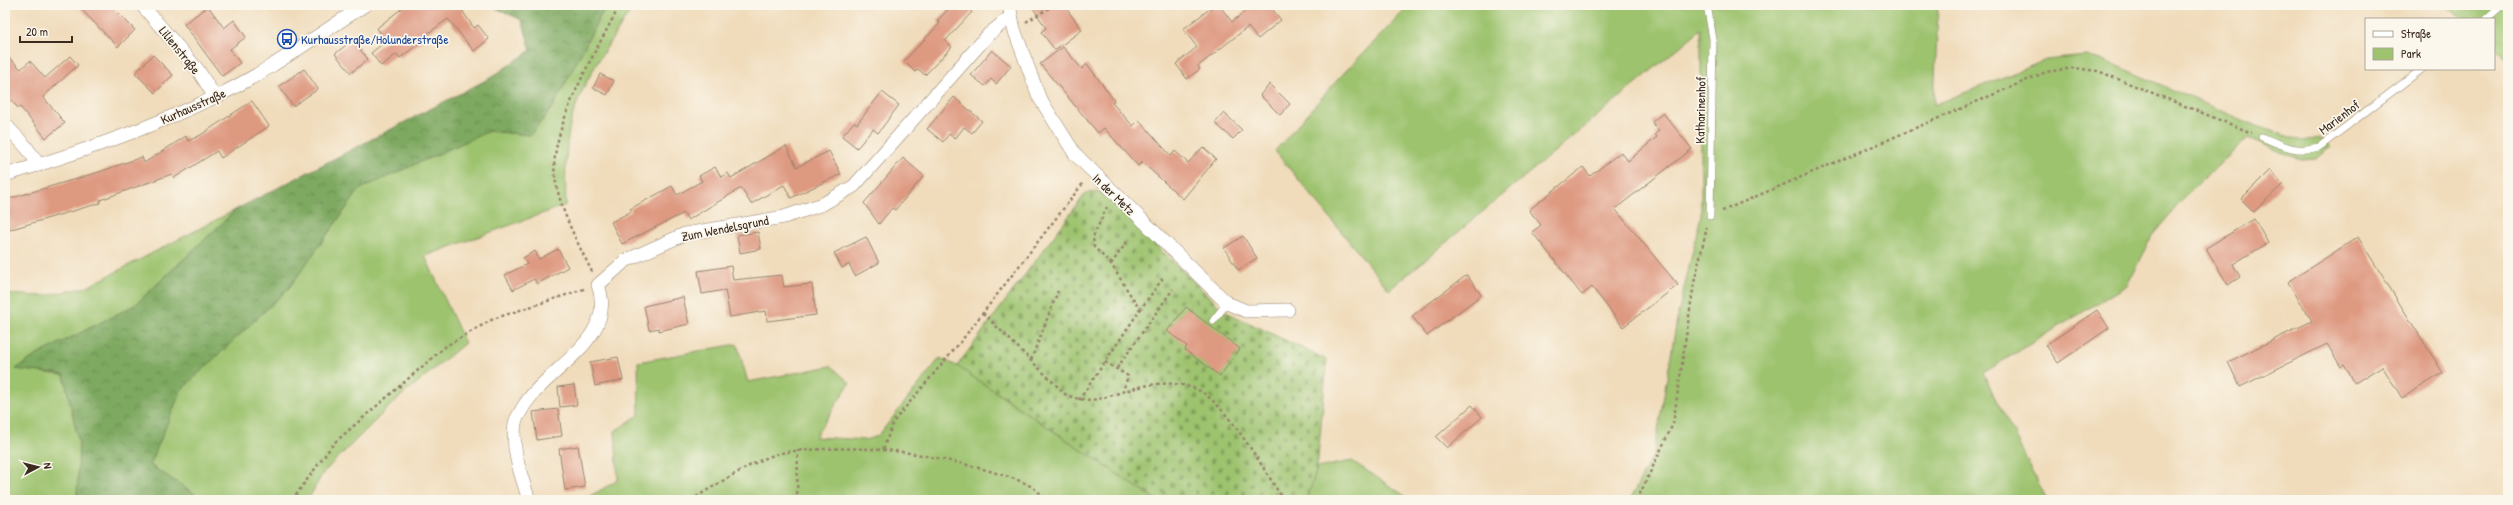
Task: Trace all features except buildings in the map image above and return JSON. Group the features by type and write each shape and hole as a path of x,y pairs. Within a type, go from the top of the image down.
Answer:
{"street":[{"name":"Lilienstraße","path":"142,5 194,65 215,97"},
{"name":"Kurhausstraße","path":"5,175 39,165 143,127 215,97 252,77 365,5"},
{"name":"Zum Wendelsgrund","path":"598,285 625,261 685,234 784,217 823,204 854,186 989,34 1011,17"},
{"name":"In der Metz","path":"1011,17 1039,97 1056,127 1091,172 1227,303 1246,311 1288,310"},
{"path":"5,124 27,148 39,165"},
{"path":"529,500 516,460 515,422 528,398 591,337 598,321 603,297 598,285"}],"lane":[{"name":"Katharinenhof","path":"1707,5 1713,38 1710,216"},
{"path":"2487,18 2502,5"},
{"name":"Marienhof","path":"2262,137 2284,147 2304,151 2319,147 2421,70"},
{"path":"1213,321 1227,303"}],"path":[{"path":"292,500 334,443 446,346 493,320 598,285 560,199 554,175 555,150 562,123 620,5"},
{"path":"1011,17 1054,5"},
{"path":"1637,500 1673,424 1694,283 1710,216 2046,72 2073,68 2098,71 2262,137"},
{"path":"883,449 894,421 983,313 1091,172"},
{"path":"1114,194 1093,237 1094,247 1111,264 1140,310"},
{"path":"1111,264 1129,239"},
{"path":"1079,400 1163,278"},
{"path":"1117,368 1173,289"},
{"path":"1031,360 1058,291"},
{"path":"983,313 1065,394 1079,400 1097,400 1144,385 1168,383 1198,390 1212,400 1241,435 1284,500"},
{"path":"1105,362 1128,376 1123,392"},
{"path":"691,500 776,455 798,450 883,449 937,456 1016,479 1041,494 1045,500"},
{"path":"797,500 798,450"}],"green space":[{"path":"489,5 606,5 553,107 530,135 489,131 360,189 288,289 181,390 150,465 204,500 77,500 79,443 64,375 16,369 37,355 135,305 237,209 492,77 531,50 522,20"},
{"path":"606,5 634,5 592,72 578,100 573,114 570,123 567,146 566,205 425,256 465,343 394,402 323,473 308,500 204,500 150,465 181,390 288,289 360,189 489,131 530,135 553,107"},
{"path":"1410,5 1938,5 1934,105 2046,60 2086,56 2108,62 2259,127 2303,141 2320,138 2331,147 2315,159 2300,160 2248,138 2188,193 2155,232 2127,285 1983,373 2047,500 1630,500 1654,453 1678,314 1701,215 1701,29 1389,290 1275,151 1340,77"},
{"path":"2446,5 2508,5 2508,60 2495,48 2495,18 2464,18"},
{"path":"1101,192 1224,311 1327,360 1317,468 1307,500 1156,500 957,366 1086,193"},
{"path":"237,209 135,305 37,355 17,369 64,375 79,443 77,500 5,500 5,294 43,296 87,287"},
{"path":"737,344 748,382 831,366 850,383 815,437 866,440 878,436 940,358 957,366 1156,500 583,500 618,480 615,431 639,415 638,362"},
{"path":"1352,461 1411,500 1307,500 1317,468"}],"place":[{"name":"Kurhausstraße/Holunderstraße","path":"287,39"}]}
